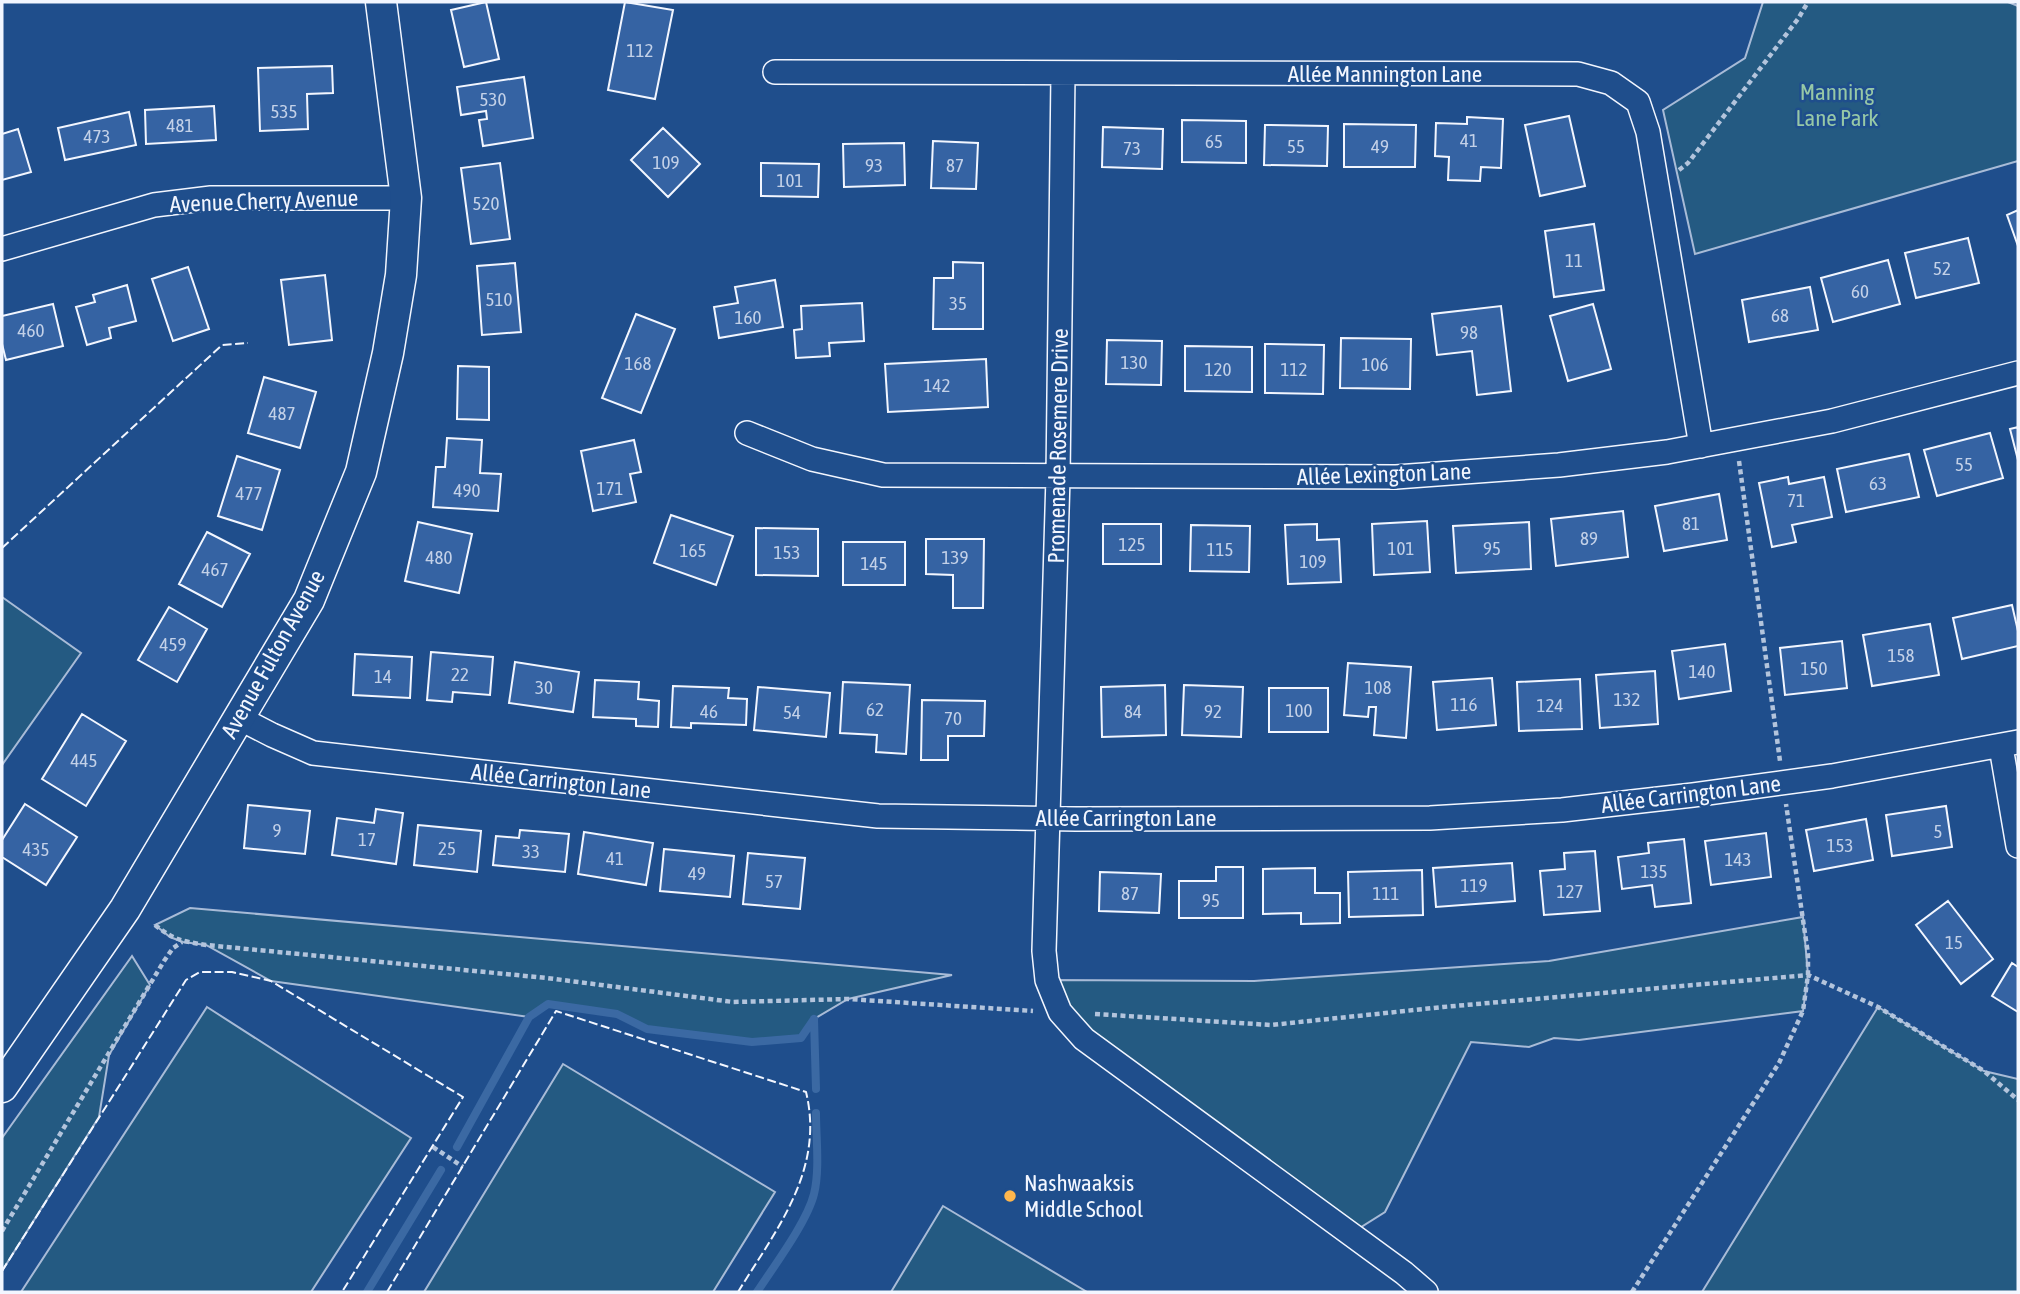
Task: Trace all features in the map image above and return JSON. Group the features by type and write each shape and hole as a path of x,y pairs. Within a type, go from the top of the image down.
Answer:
{"street":[{"name":"Avenue Fulton Avenue","path":"2,1087 125,909 309,600 361,472 388,353 401,275 406,198 381,2"},
{"name":"Allée Mannington Lane","path":"775,72 1578,74 1611,82 1639,102 1648,132 1701,446"},
{"name":"Promenade Rosemere Drive","path":"1063,74 1058,477 1044,951 1047,980 1060,1012 1084,1039 1385,1259 1426,1292"},
{"name":"Avenue Cherry Avenue","path":"2,249 154,205 211,198 406,198"},
{"name":"Allée Lexington Lane","path":"747,433 812,459 883,475 1395,477 1559,465 1667,453 1832,421 2018,373"},
{"name":"Allée Carrington Lane","path":"239,718 313,753 878,816 1047,819 1430,818 1562,810 1783,783 2009,744"},
{"path":"2009,744 2018,846"}],"path":[{"path":"1655,177 1673,174 1688,163 1798,19 1808,2"},
{"path":"1632,1292 1779,1063 1802,1011 1808,975 1808,954 1735,440"},
{"path":"155,925 170,937 183,942 547,978 733,1002 848,999 1271,1025 1808,975 1878,1007 1984,1072 2018,1100"},
{"path":"2,1231 164,961 173,948 183,942"},
{"path":"433,1147 463,1167"}],"green space":[{"name":"Manning Lane Park","path":"1763,2 2008,2 2018,6 2018,161 1695,254 1663,110 1745,58"},
{"path":"2,597 81,653 2,765"},
{"path":"190,908 952,975 848,999 814,1019 801,1038 752,1042 647,1029 617,1014 548,1004 529,1017 271,981 206,945 170,937 155,925"},
{"path":"1803,917 1808,975 1803,1011 1579,1040 1554,1038 1529,1047 1471,1042 1385,1212 1350,1234 1084,1039 1047,980 1254,981 1549,961"},
{"path":"132,956 150,985 109,1055 99,1117 2,1271 2,1138"},
{"path":"207,1007 411,1138 311,1292 21,1292"},
{"path":"1878,1007 1984,1071 2018,1079 2018,1292 1702,1292"},
{"path":"563,1064 775,1192 713,1292 424,1292"},
{"path":"943,1206 1087,1292 891,1292"}],"building":[{"path":"486,2 499,59 464,67 451,10"},
{"path":"625,2 673,10 655,99 608,90"},
{"path":"332,66 333,93 307,94 308,129 260,131 258,68"},
{"path":"524,77 533,138 483,146 479,120 487,119 486,111 461,115 457,87"},
{"path":"214,106 216,140 146,144 145,110"},
{"path":"129,112 136,145 65,160 58,128"},
{"path":"1569,116 1585,186 1540,196 1525,125"},
{"path":"1467,117 1503,119 1501,168 1481,167 1480,181 1448,180 1449,157 1435,156 1436,123 1467,124"},
{"path":"1182,120 1246,121 1246,163 1182,162"},
{"path":"1344,124 1416,125 1415,167 1344,167"},
{"path":"1265,125 1328,126 1327,166 1264,165"},
{"path":"1103,127 1163,129 1162,169 1102,167"},
{"path":"663,128 700,164 668,197 631,160"},
{"path":"18,129 31,172 2,180 2,134"},
{"path":"933,141 978,143 976,189 931,188"},
{"path":"904,143 905,185 844,187 843,144"},
{"path":"500,163 510,239 471,244 461,168"},
{"path":"761,163 819,164 818,197 761,196"},
{"path":"2018,210 2018,246 2007,215"},
{"path":"1594,224 1604,290 1554,297 1545,231"},
{"path":"1968,238 1979,283 1916,298 1905,253"},
{"path":"1888,260 1900,304 1833,322 1821,278"},
{"path":"953,262 983,263 983,329 933,329 934,278 953,278"},
{"path":"515,263 521,332 482,335 477,266"},
{"path":"188,267 209,329 173,341 152,279"},
{"path":"325,275 332,340 289,345 281,280"},
{"path":"775,280 783,327 719,338 714,307 738,303 735,287"},
{"path":"127,285 136,321 109,328 111,338 87,345 76,307 95,302 93,295"},
{"path":"1810,287 1818,330 1749,342 1742,300"},
{"path":"862,303 864,341 829,343 830,356 796,358 794,330 802,329 801,306"},
{"path":"53,304 63,346 6,360 2,344 2,316"},
{"path":"1593,304 1611,369 1568,381 1550,316"},
{"path":"1501,306 1511,391 1477,395 1472,351 1437,355 1432,314"},
{"path":"636,314 675,329 641,413 602,398"},
{"path":"1341,338 1411,339 1410,389 1340,388"},
{"path":"1107,340 1162,341 1161,385 1106,384"},
{"path":"1265,344 1324,345 1323,394 1265,393"},
{"path":"1185,346 1252,347 1252,392 1185,391"},
{"path":"986,359 988,407 888,412 885,364"},
{"path":"458,366 489,367 489,420 457,419"},
{"path":"264,377 316,392 300,448 248,433"},
{"path":"2018,427 2018,460 2010,429"},
{"path":"1990,433 2003,478 1937,496 1924,450"},
{"path":"447,438 482,440 480,473 501,474 498,511 433,507 436,467 445,467"},
{"path":"634,440 641,472 630,474 636,502 593,511 581,451"},
{"path":"1909,454 1919,497 1846,512 1837,469"},
{"path":"237,456 280,470 262,530 218,516"},
{"path":"1788,477 1789,484 1824,477 1832,517 1792,525 1796,542 1772,547 1759,483"},
{"path":"1719,494 1727,540 1664,551 1655,506"},
{"path":"1623,511 1628,557 1556,566 1551,519"},
{"path":"671,515 733,536 716,585 654,563"},
{"path":"1427,521 1430,572 1374,575 1372,524"},
{"path":"418,522 472,534 459,593 405,581"},
{"path":"1529,522 1531,569 1456,573 1453,526"},
{"path":"1103,524 1161,524 1161,564 1103,564"},
{"path":"1317,524 1317,540 1339,539 1341,582 1288,584 1285,525"},
{"path":"1191,525 1250,526 1249,572 1190,571"},
{"path":"756,528 818,529 818,576 756,575"},
{"path":"207,532 250,554 222,607 179,584"},
{"path":"926,539 984,539 983,608 953,608 953,575 926,574"},
{"path":"843,542 905,542 905,585 843,585"},
{"path":"2012,605 2018,631 2018,646 1962,659 1953,618"},
{"path":"169,607 207,629 177,682 138,660"},
{"path":"1930,624 1939,675 1872,686 1863,635"},
{"path":"1842,641 1847,688 1785,695 1780,648"},
{"path":"1725,644 1731,691 1679,699 1672,651"},
{"path":"431,652 493,657 490,695 453,692 452,702 427,700"},
{"path":"355,654 412,657 410,698 353,695"},
{"path":"515,662 579,672 573,712 509,703"},
{"path":"1348,663 1411,667 1406,738 1374,735 1376,707 1369,707 1368,717 1344,715"},
{"path":"1655,671 1658,724 1600,728 1596,675"},
{"path":"1492,678 1496,725 1437,730 1433,682"},
{"path":"1580,679 1582,729 1519,731 1517,682"},
{"path":"595,680 639,682 638,699 659,701 658,727 636,726 636,719 593,717"},
{"path":"843,682 910,685 906,754 876,752 877,735 840,733"},
{"path":"1165,685 1166,735 1102,737 1101,687"},
{"path":"1184,685 1243,687 1241,737 1182,735"},
{"path":"673,686 729,688 728,698 747,699 746,725 691,723 691,728 671,727"},
{"path":"758,687 830,693 826,737 754,730"},
{"path":"1269,688 1328,688 1328,732 1269,732"},
{"path":"922,700 985,701 984,736 948,736 948,760 921,760"},
{"path":"82,714 126,741 86,806 42,779"},
{"path":"25,804 77,837 46,885 2,857 2,840"},
{"path":"248,805 310,811 305,854 244,848"},
{"path":"1946,806 1952,847 1892,856 1886,815"},
{"path":"376,809 403,813 396,864 332,855 337,818 374,823"},
{"path":"1866,819 1873,860 1814,871 1806,830"},
{"path":"418,825 481,831 477,872 414,865"},
{"path":"520,830 569,834 565,872 493,865 496,836 519,838"},
{"path":"584,832 653,843 646,885 578,874"},
{"path":"1766,833 1771,877 1711,885 1705,841"},
{"path":"1684,839 1691,903 1655,907 1652,885 1622,889 1618,857 1649,853 1648,843"},
{"path":"664,849 734,856 730,897 660,891"},
{"path":"1595,851 1600,911 1544,915 1540,871 1565,869 1564,853"},
{"path":"748,853 805,858 800,909 743,904"},
{"path":"1512,863 1515,901 1436,907 1433,868"},
{"path":"1216,867 1243,867 1243,918 1179,918 1179,881 1216,881"},
{"path":"1315,868 1315,893 1340,893 1340,923 1301,924 1301,913 1263,914 1263,869"},
{"path":"1422,870 1423,915 1349,917 1348,872"},
{"path":"1100,872 1161,874 1159,913 1099,911"},
{"path":"1948,901 1993,959 1961,984 1916,925"},
{"path":"2012,963 2018,967 2018,1012 1992,996"}],"waterway":[{"path":"457,1147 529,1017 548,1004 617,1014 647,1029 752,1042 801,1038 814,1019"},
{"path":"814,1019 816,1089"},
{"path":"757,1292 797,1230 814,1194 817,1164 816,1113"},
{"path":"367,1292 441,1170"}],"fence":[{"path":"2,548 222,345 248,343"},
{"path":"2,1271 186,980 200,972 232,972 271,981 463,1097 342,1292"},
{"path":"387,1292 556,1011 806,1092 810,1120 809,1147 803,1173 781,1222 738,1292"}],"place":[{"name":"Nashwaaksis Middle School","path":"1010,1196"}]}
